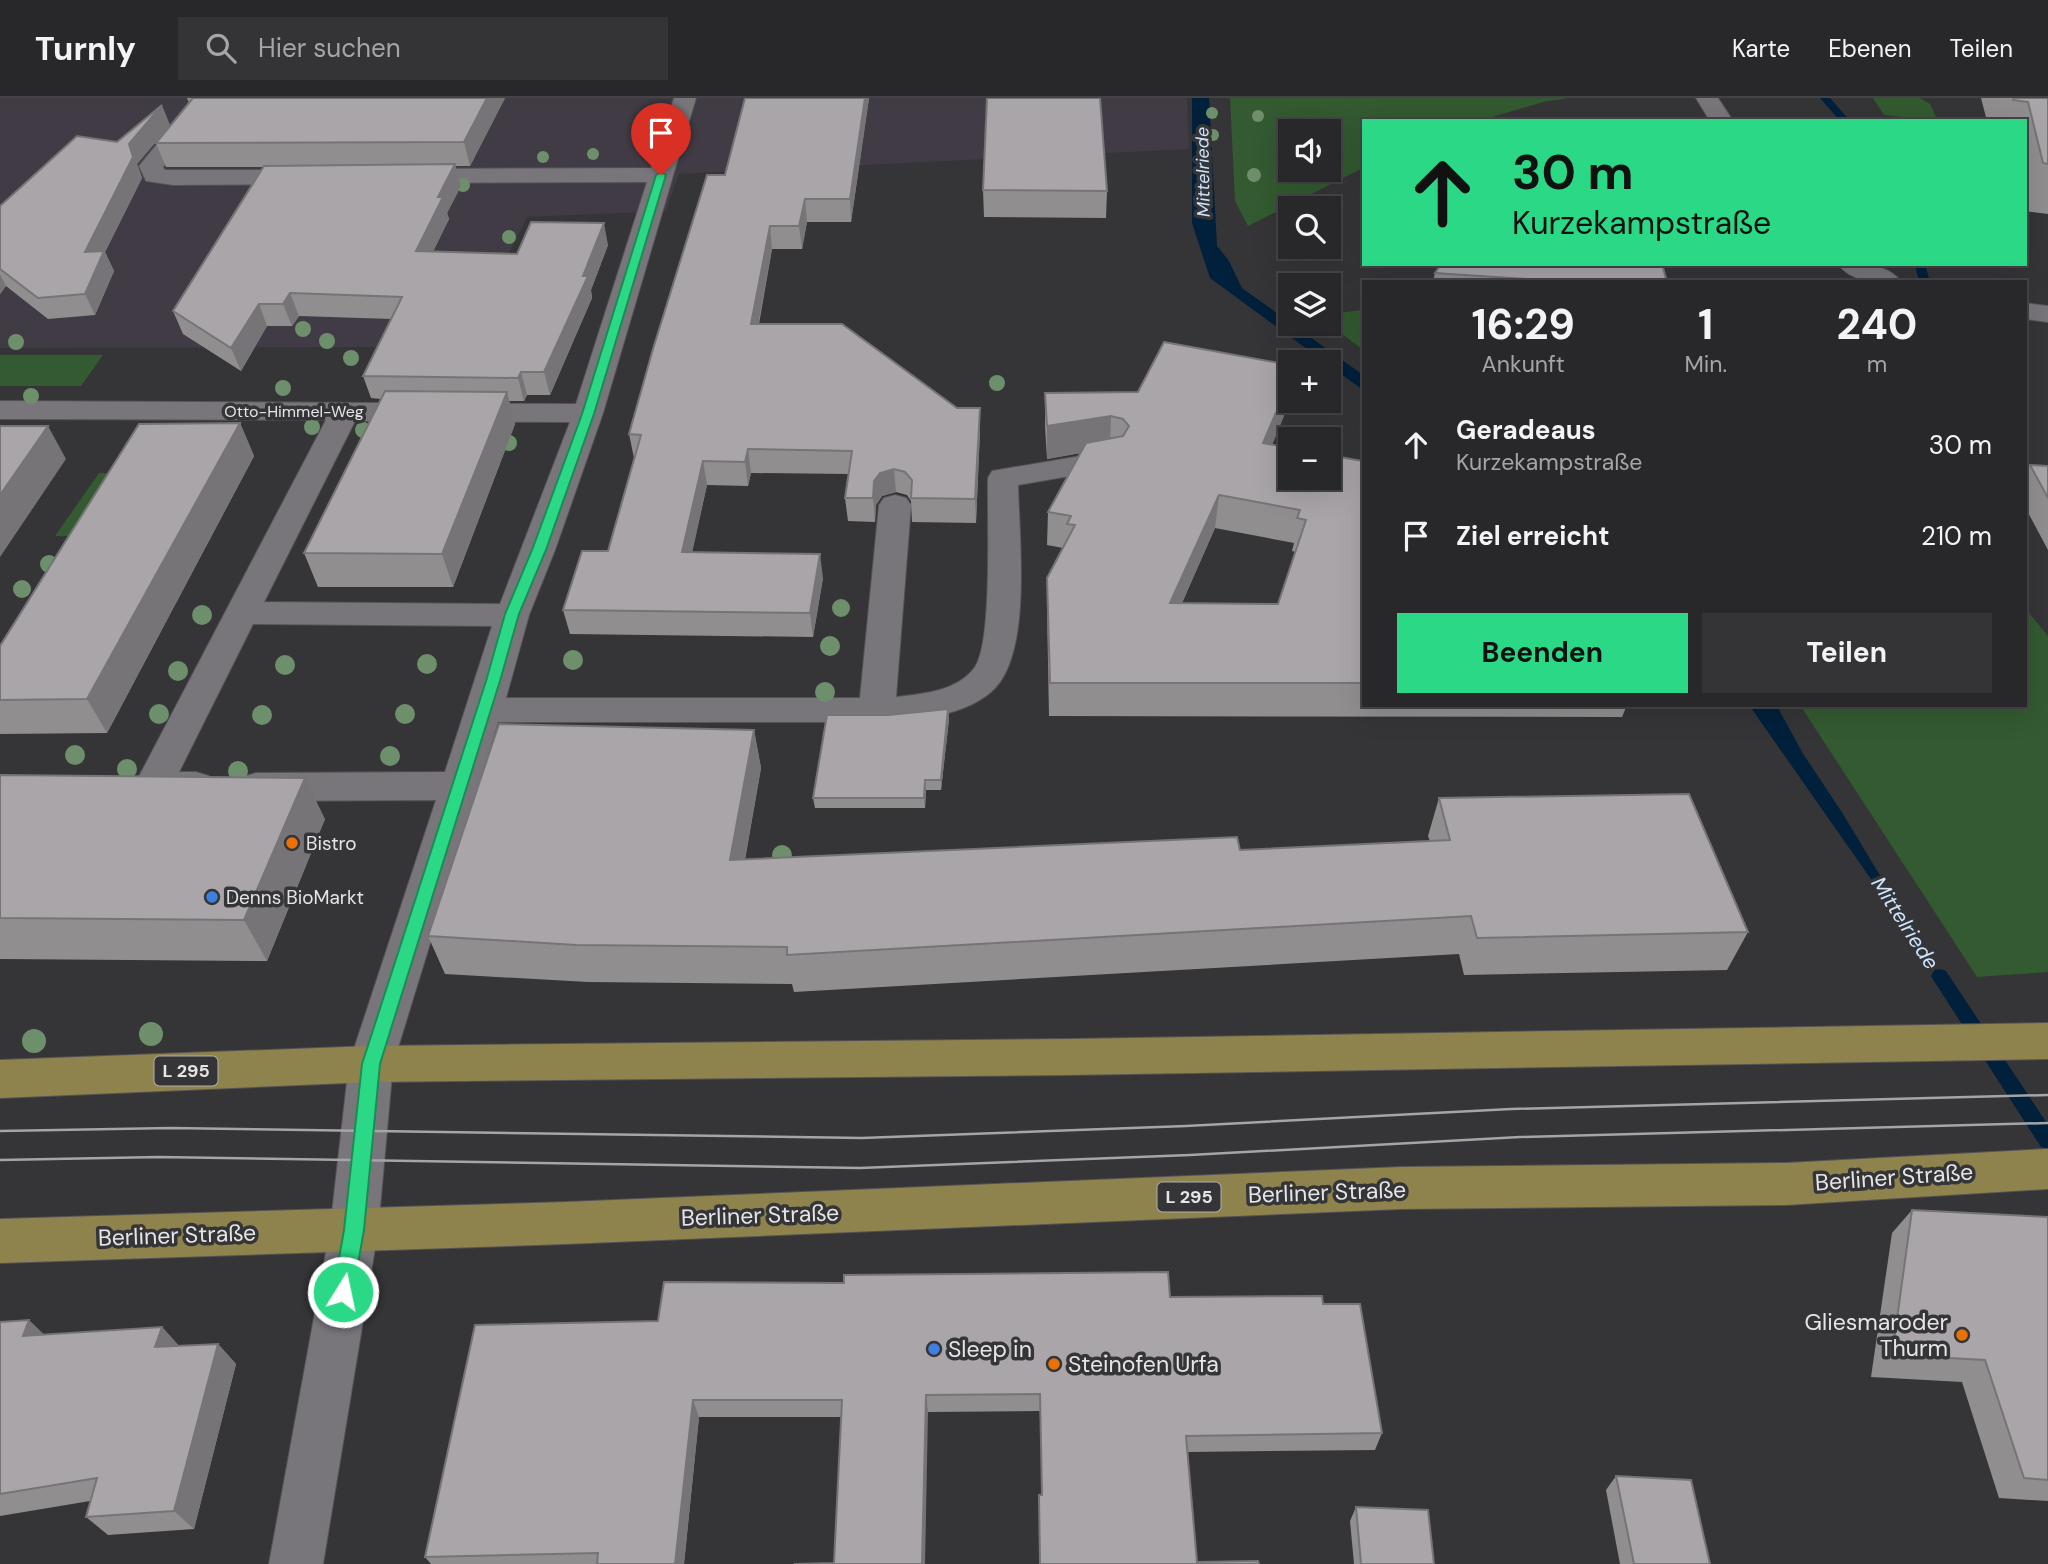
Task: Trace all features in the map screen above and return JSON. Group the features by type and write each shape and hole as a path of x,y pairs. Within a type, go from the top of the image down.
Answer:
{"main road":[{"name":"L 295","path":"0,1079 371,1064 2048,1041"},
{"name":"Berliner Straße","path":"0,1241 354,1230 1401,1188 1786,1184 2040,1167"}],"street":[{"path":"296,1564 354,1230 371,1064 512,614 539,550 588,414 685,98"},
{"path":"1707,98 1721,119"},
{"path":"192,115 151,166 155,176 334,177"},
{"path":"375,176 661,175"},
{"path":"1855,266 1884,280"},
{"path":"2027,311 2048,314"},
{"name":"Otto-Himmel-Weg","path":"0,410 588,414"},
{"path":"345,412 241,613 139,786 460,786"},
{"path":"484,710 877,710 937,705 968,692 990,673 1001,639 1003,478 1110,460"},
{"path":"877,710 895,505"},
{"path":"241,613 512,614"}],"shaded area":[{"path":"0,98 1187,98 1189,149 679,174 666,211 527,217 463,347 0,348"}],"green space":[{"path":"1230,98 1568,98 1543,102 1486,119 1362,119 1362,169 1341,179 1341,119 1278,119 1278,182 1335,182 1307,196 1278,196 1278,211 1248,226 1235,201"},
{"path":"1873,98 1920,98 1930,104 1937,119 1920,119 1884,115"},
{"path":"1362,310 1362,349 1341,333 1341,313"},
{"path":"0,355 103,355 81,386 0,386"},
{"path":"99,473 122,473 79,536 55,536"},
{"path":"2027,610 2048,636 2048,972 1977,977 1801,707 2027,707"}],"water":[{"path":"1192,98 1209,98 1217,246 1229,261 1242,288 1278,314 1278,328 1210,278 1192,223"},
{"path":"1289,336 1309,336 1328,350 1308,350"},
{"path":"1341,359 1362,374 1362,389 1341,374"},
{"path":"1750,707 1778,707 1802,752 1843,814 1950,992"}],"building":[{"path":"193,98 487,98 464,142 156,143"},
{"path":"745,98 865,98 850,199 805,199 799,226 770,226 751,324 842,324 957,408 980,408 975,499 911,498 912,480 905,472 894,469 880,473 874,481 873,498 845,498 852,451 748,449 745,462 703,461 682,552 820,554 810,613 563,610 582,551 608,551 641,435 629,434 653,349 707,175 725,175"},
{"path":"987,98 1100,98 1107,191 983,190"},
{"path":"2013,98 2048,98 2048,164 2043,163 2028,102"},
{"path":"162,105 129,144 133,157 85,252 104,251 85,294 38,298 0,269 0,206 77,136 117,142"},
{"path":"455,164 438,197 443,197 416,251 517,254 531,222 604,223 583,276 588,276 544,372 521,372 518,378 363,376 402,297 290,293 283,304 259,304 231,348 173,311 264,166"},
{"path":"1440,266 1663,266 1666,280 1543,280 1435,273"},
{"path":"1164,342 1278,363 1278,408 1263,443 1278,446 1278,490 1341,490 1341,457 1362,461 1362,683 1050,683 1047,578 1075,525 1067,524 1071,516 1048,512 1086,443 1123,436 1129,426 1123,419 1111,416 1047,426 1045,393 1138,392","holes":["1219,495 1300,510 1297,518 1306,520 1278,604 1170,603"]},
{"path":"385,391 507,392 442,554 304,553"},
{"path":"240,423 87,699 0,700 0,646 139,424"},
{"path":"0,426 48,426 0,495"},
{"path":"2030,465 2048,466 2048,498"},
{"path":"948,709 941,780 925,780 924,798 813,798 827,715 888,715"},
{"path":"499,724 754,730 730,860 1237,837 1240,850 1450,840 1439,798 1689,794 1748,932 1477,938 1471,916 787,955 787,947 576,945 428,936"},
{"path":"0,775 305,778 244,920 0,918"},
{"name":"Gliesmaroder Thurm","path":"1912,1210 2048,1217 2048,1480 2024,1478 1985,1360 1892,1355"},
{"path":"1168,1272 1170,1297 1322,1296 1323,1304 1360,1304 1382,1433 1186,1436 1197,1562 1258,1561 1259,1564 1040,1564 1040,1394 926,1395 922,1564 794,1564 834,1563 842,1400 693,1400 675,1564 597,1564 598,1553 425,1557 475,1325 658,1321 664,1282 844,1283 844,1275"},
{"path":"29,1320 23,1336 162,1327 155,1347 218,1344 174,1511 86,1517 97,1478 0,1494 0,1322"},
{"path":"1616,1476 1691,1480 1710,1564 1634,1564"},
{"path":"1356,1507 1428,1510 1434,1564 1361,1564"}],"waterway":[{"path":"1825,98 1843,119"},
{"path":"1921,266 1924,280"},
{"name":"Mittelriede","path":"1940,976 2048,1141"}],"tram line":[{"path":"0,1131 171,1128 862,1138 1186,1126 1511,1109 2048,1095"},
{"path":"0,1160 159,1157 860,1168 1190,1155 1520,1137 2048,1123"}],"place":[{"name":"Bistro","path":"292,843"},
{"name":"Denns BioMarkt","path":"212,897"},
{"name":"Gliesmaroder Thurm","path":"1962,1335"},
{"name":"Sleep in","path":"934,1349"},
{"name":"Steinofen Urfa","path":"1054,1364"}],"route":[{"path":"343,1292 354,1230 371,1064 512,614 539,550 588,414 661,175"}]}
